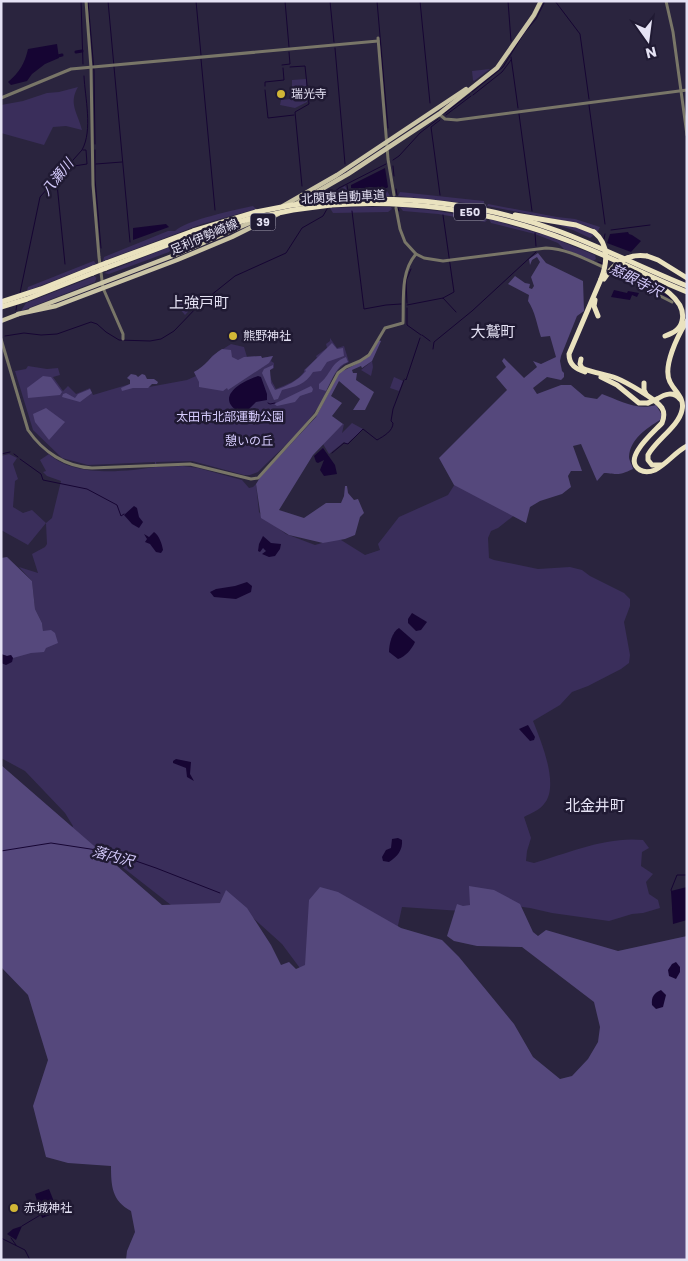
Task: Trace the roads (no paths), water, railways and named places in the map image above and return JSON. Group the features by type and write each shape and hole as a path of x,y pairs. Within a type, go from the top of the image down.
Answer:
{"highway":[{"name":"北関東自動車道","path":"106,266 186,238 249,219 331,203 373,198 403,199 477,209 517,218 559,232 687,286"},
{"name":"北関東自動車道","path":"1,307 193,231 256,212 292,205 331,203 417,205 470,212 536,229 603,254 687,292"},
{"path":"477,209 576,225 594,232 601,238 606,249 603,279 594,303 598,316"},
{"path":"603,254 670,293 680,302 684,312 682,323 676,331 665,336"},
{"path":"683,407 680,400 673,394 667,394 648,403 636,401 612,382 577,369 569,360 570,351 603,279 612,267 620,261 635,255 647,256 658,260 687,278"},
{"name":"北関東自動車道","path":"1,302 11,302"},
{"path":"666,463 658,466 652,465 648,460 648,455 677,420 683,407 680,395 669,380 668,366 687,322"},
{"path":"581,359 580,364 582,368 621,380 661,407 664,417 662,423 637,451 634,462 638,469 646,472 655,470 687,446"},
{"path":"644,382 644,390 648,397"}],"main road":[{"name":"足利伊勢崎線","path":"1,321 177,260 245,231 329,186 439,114 482,79 502,61 541,1"},
{"name":"足利伊勢崎線","path":"102,285 191,249 260,218 327,181 482,79"},
{"path":"422,119 432,113 439,114 440,106"}],"street":[{"path":"86,1 91,68 93,185 102,285 123,334 123,339"},
{"path":"666,1 674,32 687,135"},
{"path":"1,98 23,91 71,69 378,40 387,142 394,195"},
{"path":"439,114 445,118 457,120 687,90"},
{"path":"396,208 402,236 416,254 424,258 443,261 546,248 560,249 595,263 672,302"},
{"path":"1,339 28,430 37,441 61,461 79,467 92,468 190,464 251,479 258,478 312,419 340,371 369,355 385,328 403,323 404,280 410,262 416,254"}],"waterway":[{"name":"八瀬川","path":"81,1 83,64"},
{"path":"88,1 94,71 95,144"},
{"path":"108,1 130,242"},
{"path":"196,1 201,55"},
{"path":"285,1 289,47"},
{"path":"330,1 334,42"},
{"path":"377,1 388,128"},
{"path":"420,1 430,103"},
{"path":"508,1 511,41"},
{"path":"472,92 503,67 524,33 536,19 545,1"},
{"path":"555,1 580,34 589,99"},
{"path":"335,48 345,164"},
{"name":"八瀬川","path":"76,52 82,51"},
{"path":"282,65 290,64 289,52"},
{"path":"58,56 62,55"},
{"path":"511,57 518,108"},
{"path":"201,59 215,210"},
{"path":"473,95 502,72 511,60"},
{"path":"290,67 305,66 309,104 295,112 302,186"},
{"path":"265,86 265,82 284,80 283,68"},
{"name":"八瀬川","path":"20,293 40,197 82,150 85,142 88,114 84,76"},
{"path":"265,90 268,118 294,115"},
{"path":"445,113 470,94"},
{"path":"446,115 471,96"},
{"path":"589,105 605,224"},
{"path":"519,114 532,211"},
{"path":"393,160 420,133 438,119"},
{"path":"440,120 431,127 440,195"},
{"path":"74,166 87,164 86,150 83,150"},
{"path":"95,150 95,179 101,248"},
{"path":"96,164 122,162"},
{"path":"330,200 334,192 339,188 386,164"},
{"path":"393,166 394,176"},
{"path":"65,264 57,184 70,170"},
{"path":"347,185 348,191"},
{"path":"396,189 397,195"},
{"path":"5,336 24,333 57,334 91,322 97,324 119,340 150,341 161,339 174,331 200,304 235,276 286,253 302,228 323,216 327,209"},
{"path":"352,211 364,309 401,304"},
{"path":"443,215 454,292 443,298"},
{"path":"611,230 650,225"},
{"path":"535,233 536,246"},
{"name":"慈眼寺沢","path":"604,239 605,234"},
{"path":"433,349 434,342 472,311 536,252"},
{"name":"慈眼寺沢","path":"598,262 604,264"},
{"path":"407,303 406,281 411,269"},
{"name":"慈眼寺沢","path":"614,269 671,298"},
{"path":"407,305 443,298 456,312"},
{"name":"八瀬川","path":"16,310 17,304"},
{"path":"407,308 407,325 421,335"},
{"path":"422,335 430,341"},
{"path":"405,379 420,338"},
{"path":"332,453 344,443 348,444 363,429 377,440 390,431 393,426 391,421 393,409 404,380"},
{"path":"268,403 275,403"},
{"path":"1,454 10,452"},
{"path":"14,454 18,457"},
{"path":"20,459 41,474 43,480 87,489 117,505 121,516 124,514"},
{"name":"落内沢","path":"1,851 51,843 110,852 220,893"},
{"name":"慈眼寺沢","path":"672,893 671,890 677,875 687,875"},
{"path":"22,1226 42,1214"},
{"path":"1,1238 25,1250 30,1260"},
{"path":"11,1238 16,1245"}],"place":[{"name":"瑞光寺","path":"281,94"},
{"name":"熊野神社","path":"233,336"},
{"name":"赤城神社","path":"14,1208"}],"district":[{"name":"上強戸町","path":"199,303"},
{"name":"大鷲町","path":"493,332"},
{"name":"北金井町","path":"595,806"}],"park label":[{"name":"太田市北部運動公園","path":"230,417"},
{"name":"憩いの丘","path":"249,441"}]}
